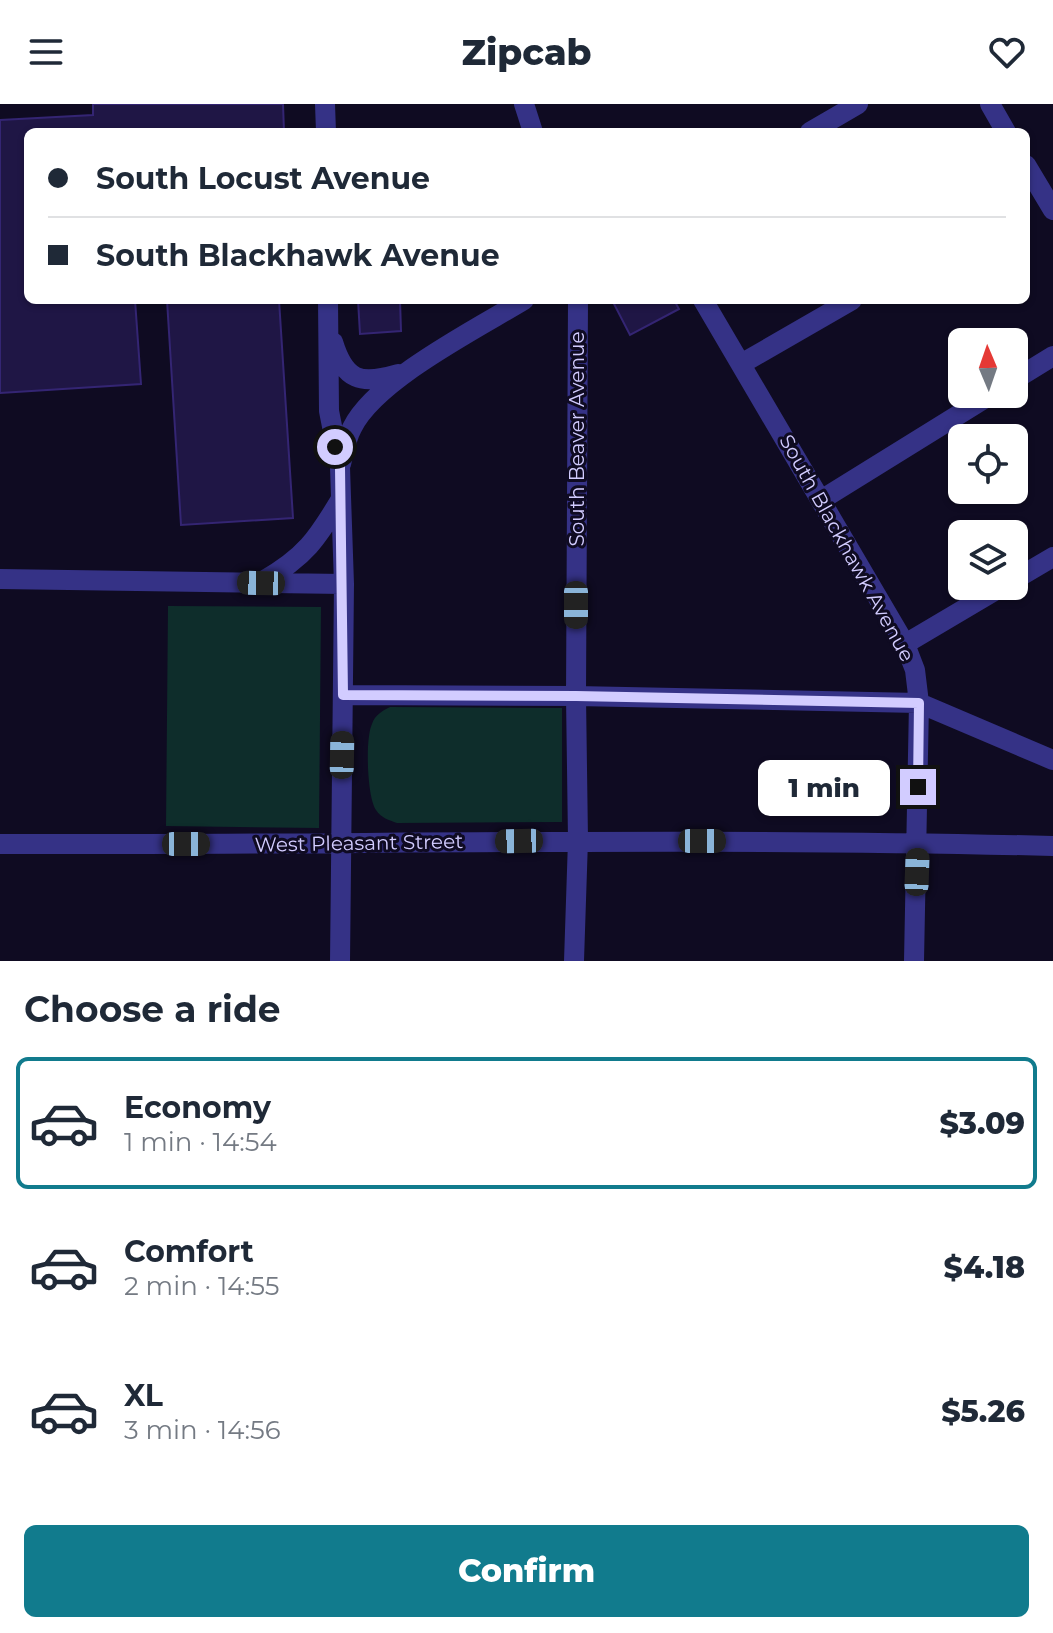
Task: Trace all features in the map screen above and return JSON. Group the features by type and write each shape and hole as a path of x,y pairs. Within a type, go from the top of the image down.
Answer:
{"street":[{"path":"325,104 326,128"},
{"path":"524,104 532,128"},
{"path":"817,128 858,104"},
{"path":"990,104 1004,128"},
{"path":"1030,172 1053,210"},
{"path":"328,304 329,411 340,467 344,584 340,961"},
{"path":"340,467 351,430 360,414 378,395 409,370 517,304"},
{"name":"South Beaver Avenue","path":"574,961 578,840 578,304"},
{"name":"South Blackhawk Avenue","path":"705,304 905,644 915,670 919,703 914,961"},
{"path":"741,364 845,304"},
{"path":"328,326 339,361 364,381 376,381 409,370"},
{"path":"1028,371 1053,356"},
{"path":"821,500 969,408"},
{"path":"261,583 290,566 305,552 321,533 341,499"},
{"path":"1028,572 1053,557"},
{"path":"0,579 344,584"},
{"path":"905,644 979,600"},
{"path":"343,695 919,703 1053,760"},
{"name":"West Pleasant Street","path":"0,844 341,845 578,840 1053,846"}],"green space":[{"path":"168,606 321,607 319,828 166,826"},
{"path":"390,707 562,708 562,822 397,823 383,817 376,810 371,793 368,742 375,718"}],"building":[{"path":"93,104 283,104 284,128 24,128 24,304 135,304 141,384 0,393 0,120 93,115"},
{"path":"167,304 279,304 293,518 181,525"},
{"path":"358,304 400,304 401,331 360,334"},
{"path":"614,304 676,304 679,309 630,335"}],"route":[{"path":"335,447 340,467 344,584 343,695 919,703 918,787"}]}
